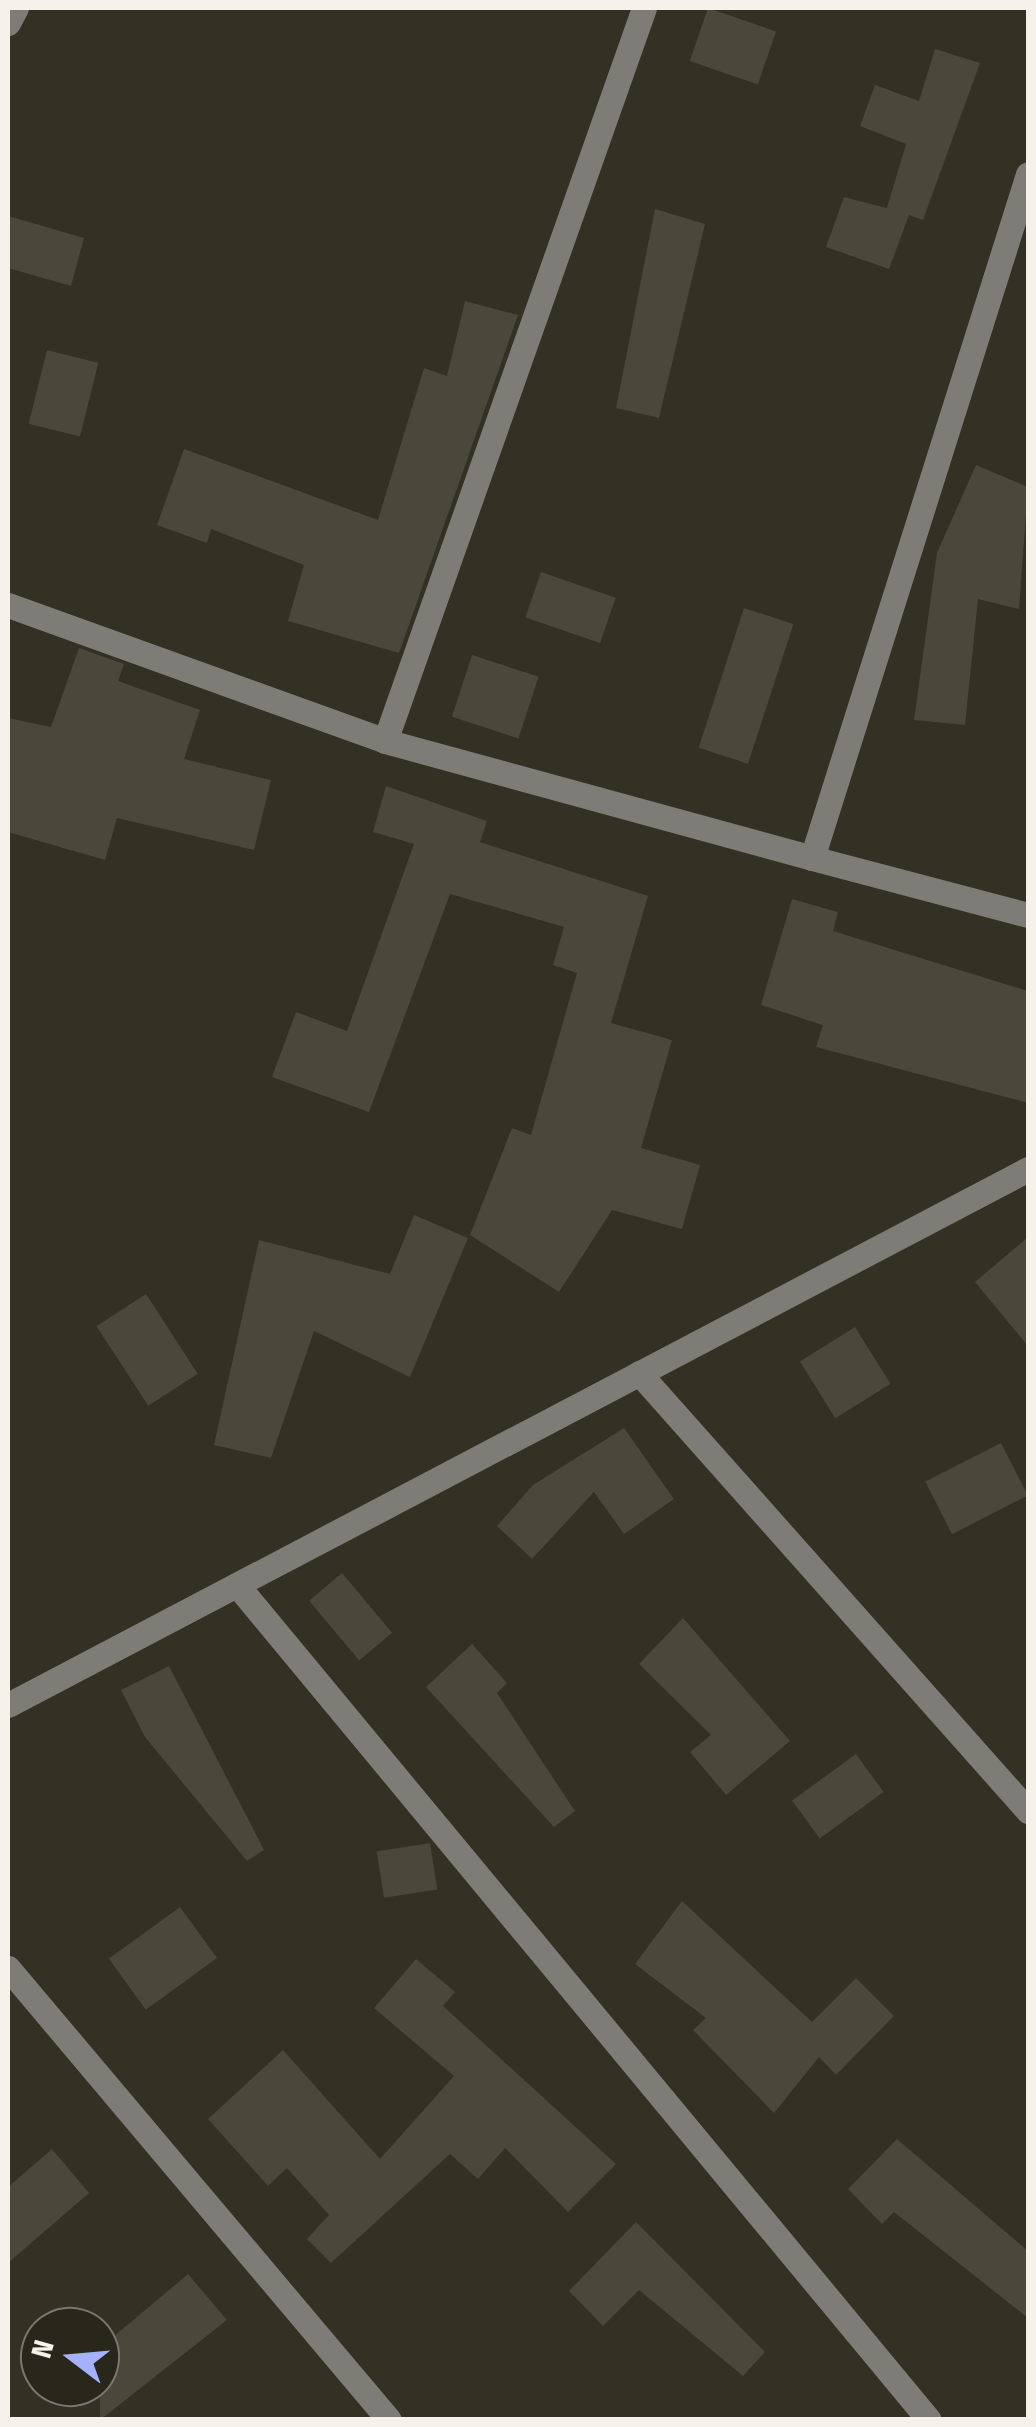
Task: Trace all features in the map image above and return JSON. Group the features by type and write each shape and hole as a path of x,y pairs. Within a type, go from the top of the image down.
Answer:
{"street":[{"path":"8,23 16,8"},
{"path":"386,740 644,8"},
{"path":"812,858 1028,174"},
{"path":"8,606 386,740 1028,915"},
{"path":"8,1705 1028,1169"},
{"path":"639,1373 1028,1811"},
{"path":"237,1585 929,2420"},
{"path":"8,1968 389,2420"}],"building":[{"path":"708,8 776,31 758,84 690,61"},
{"path":"935,49 980,63 923,220 909,215 889,269 826,247 844,197 887,208 906,144 860,126 875,85 919,101"},
{"path":"655,209 705,224 659,418 616,408"},
{"path":"8,216 84,238 71,286 8,268"},
{"path":"465,301 518,315 399,653 288,621 304,565 211,529 207,543 157,525 184,449 378,520 424,368 447,376"},
{"path":"47,350 98,363 80,437 29,424"},
{"path":"976,465 1028,487 1019,609 978,599 965,725 914,720 937,553"},
{"path":"541,572 616,598 600,643 525,617"},
{"path":"744,608 793,624 748,764 699,748"},
{"path":"79,648 124,664 118,681 200,710 184,759 271,780 254,850 117,818 105,860 8,832 8,718 51,727"},
{"path":"472,655 539,677 518,738 452,717"},
{"path":"386,786 487,821 480,842 648,896 611,1023 672,1040 641,1148 700,1165 682,1229 612,1210 559,1292 470,1235 512,1128 531,1135 577,973 553,965 564,927 450,894 369,1112 272,1077 296,1012 347,1031 414,844 373,832"},
{"path":"792,899 838,912 833,931 1028,991 1028,1103 816,1047 823,1025 761,1005"},
{"path":"414,1215 468,1238 410,1377 314,1331 271,1458 214,1445 259,1240 390,1274"},
{"path":"1028,1237 1028,1346 975,1282"},
{"path":"146,1294 198,1374 148,1406 97,1326"},
{"path":"855,1327 891,1384 835,1418 800,1361"},
{"path":"624,1428 674,1499 624,1534 594,1492 532,1559 497,1526 533,1485"},
{"path":"1001,1443 1028,1496 952,1534 925,1482"},
{"path":"342,1573 392,1633 359,1660 309,1601"},
{"path":"683,1618 790,1741 726,1795 690,1752 711,1735 639,1664"},
{"path":"472,1644 507,1683 497,1693 575,1811 554,1827 426,1687"},
{"path":"169,1666 264,1850 247,1861 145,1737 121,1690"},
{"path":"856,1754 884,1792 820,1838 792,1800"},
{"path":"430,1843 437,1889 384,1898 377,1851"},
{"path":"682,1901 812,2022 856,1978 894,2016 836,2075 819,2057 774,2113 693,2030 706,2018 635,1964"},
{"path":"180,1907 217,1958 146,2010 109,1959"},
{"path":"416,1959 455,1992 443,2006 616,2164 568,2212 505,2148 478,2179 450,2154 331,2263 307,2239 329,2215 287,2168 268,2186 208,2119 283,2050 380,2159 454,2076 374,2008"},
{"path":"897,2139 1028,2251 1028,2318 894,2212 882,2224 848,2189"},
{"path":"52,2149 89,2193 8,2263 8,2187"},
{"path":"636,2222 765,2352 743,2376 639,2290 603,2326 569,2291"},
{"path":"188,2274 227,2320 120,2404 120,2331"},
{"path":"100,2407 117,2407 100,2420"}]}
